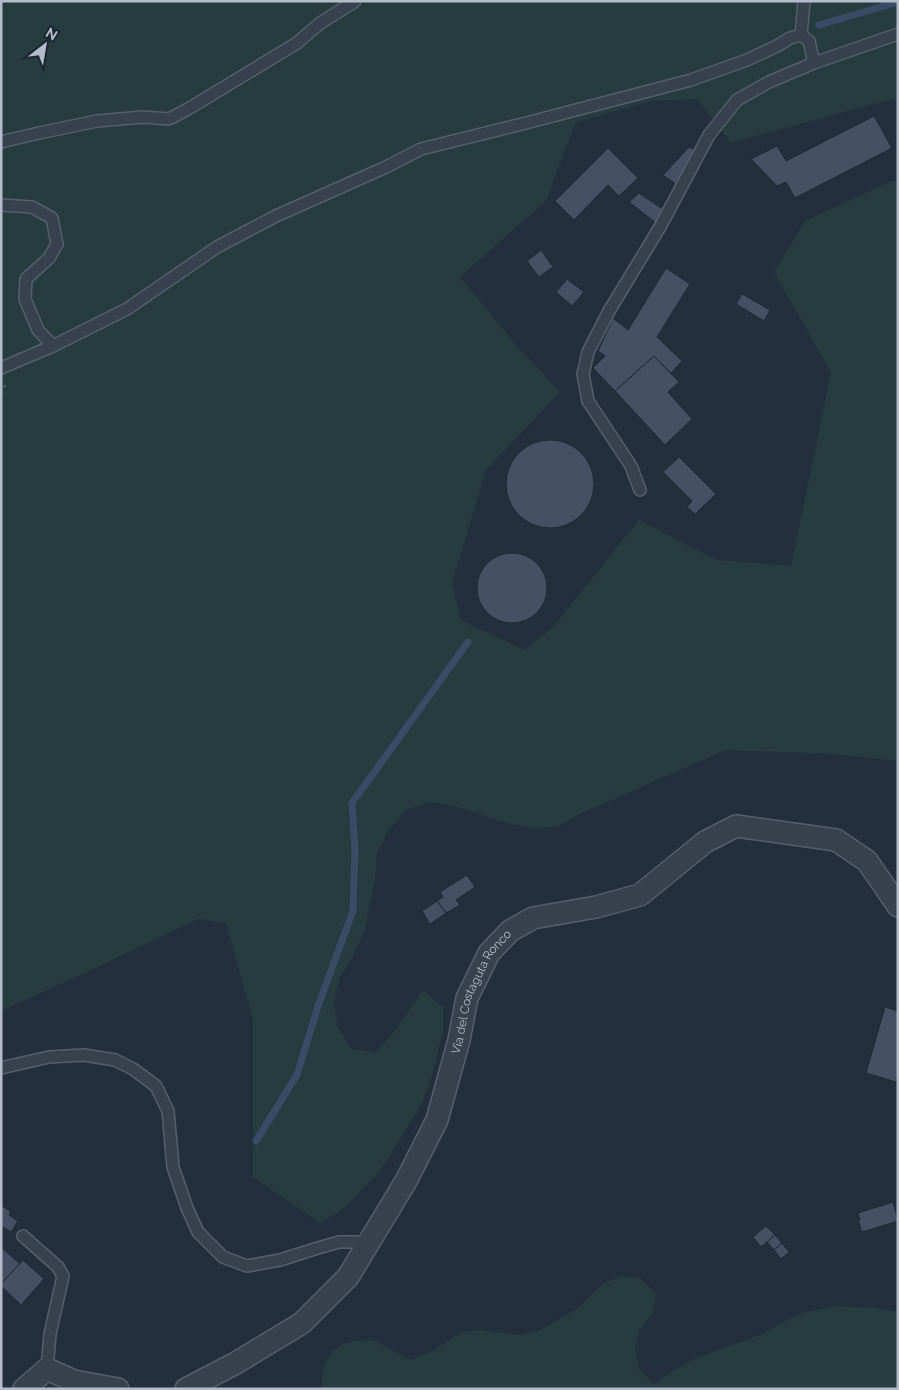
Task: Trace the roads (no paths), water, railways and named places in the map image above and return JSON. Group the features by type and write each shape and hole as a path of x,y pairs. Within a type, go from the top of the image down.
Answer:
{"street":[{"name":"Via del Costaguta Ronco","path":"186,1389 236,1364 302,1323 348,1277 406,1181 437,1120 459,1040 467,998 489,953 510,931 533,918 596,907 640,895 705,842 736,826 836,840 867,861 898,906"},
{"path":"24,1389 47,1369 77,1385 118,1389"}],"lane":[{"path":"1,142 97,121 142,117 169,119 297,43 318,24 355,1"},
{"path":"801,35 804,1"},
{"path":"640,490 630,466 588,401 583,374 588,352 609,311 660,227 709,135 737,100 768,82 814,63 898,34"},
{"path":"801,35 809,41 814,63"},
{"path":"1,368 53,346 127,309 217,247 276,216 386,167 421,149 691,80 747,60 790,38 801,35"},
{"path":"1,204 32,207 52,218 57,244 49,258 26,279 25,299 38,330 53,346"},
{"path":"1,1068 48,1057 84,1055 115,1060 133,1069 156,1086 168,1111 173,1166 187,1208 198,1232 223,1258 247,1266 280,1260 339,1242 368,1242"},
{"path":"23,1236 58,1267 63,1276 50,1334 47,1369"}],"waterway":[{"path":"819,25 898,2"},
{"path":"256,1141 297,1075 318,1006 353,911 355,849 352,803 468,642"}]}
